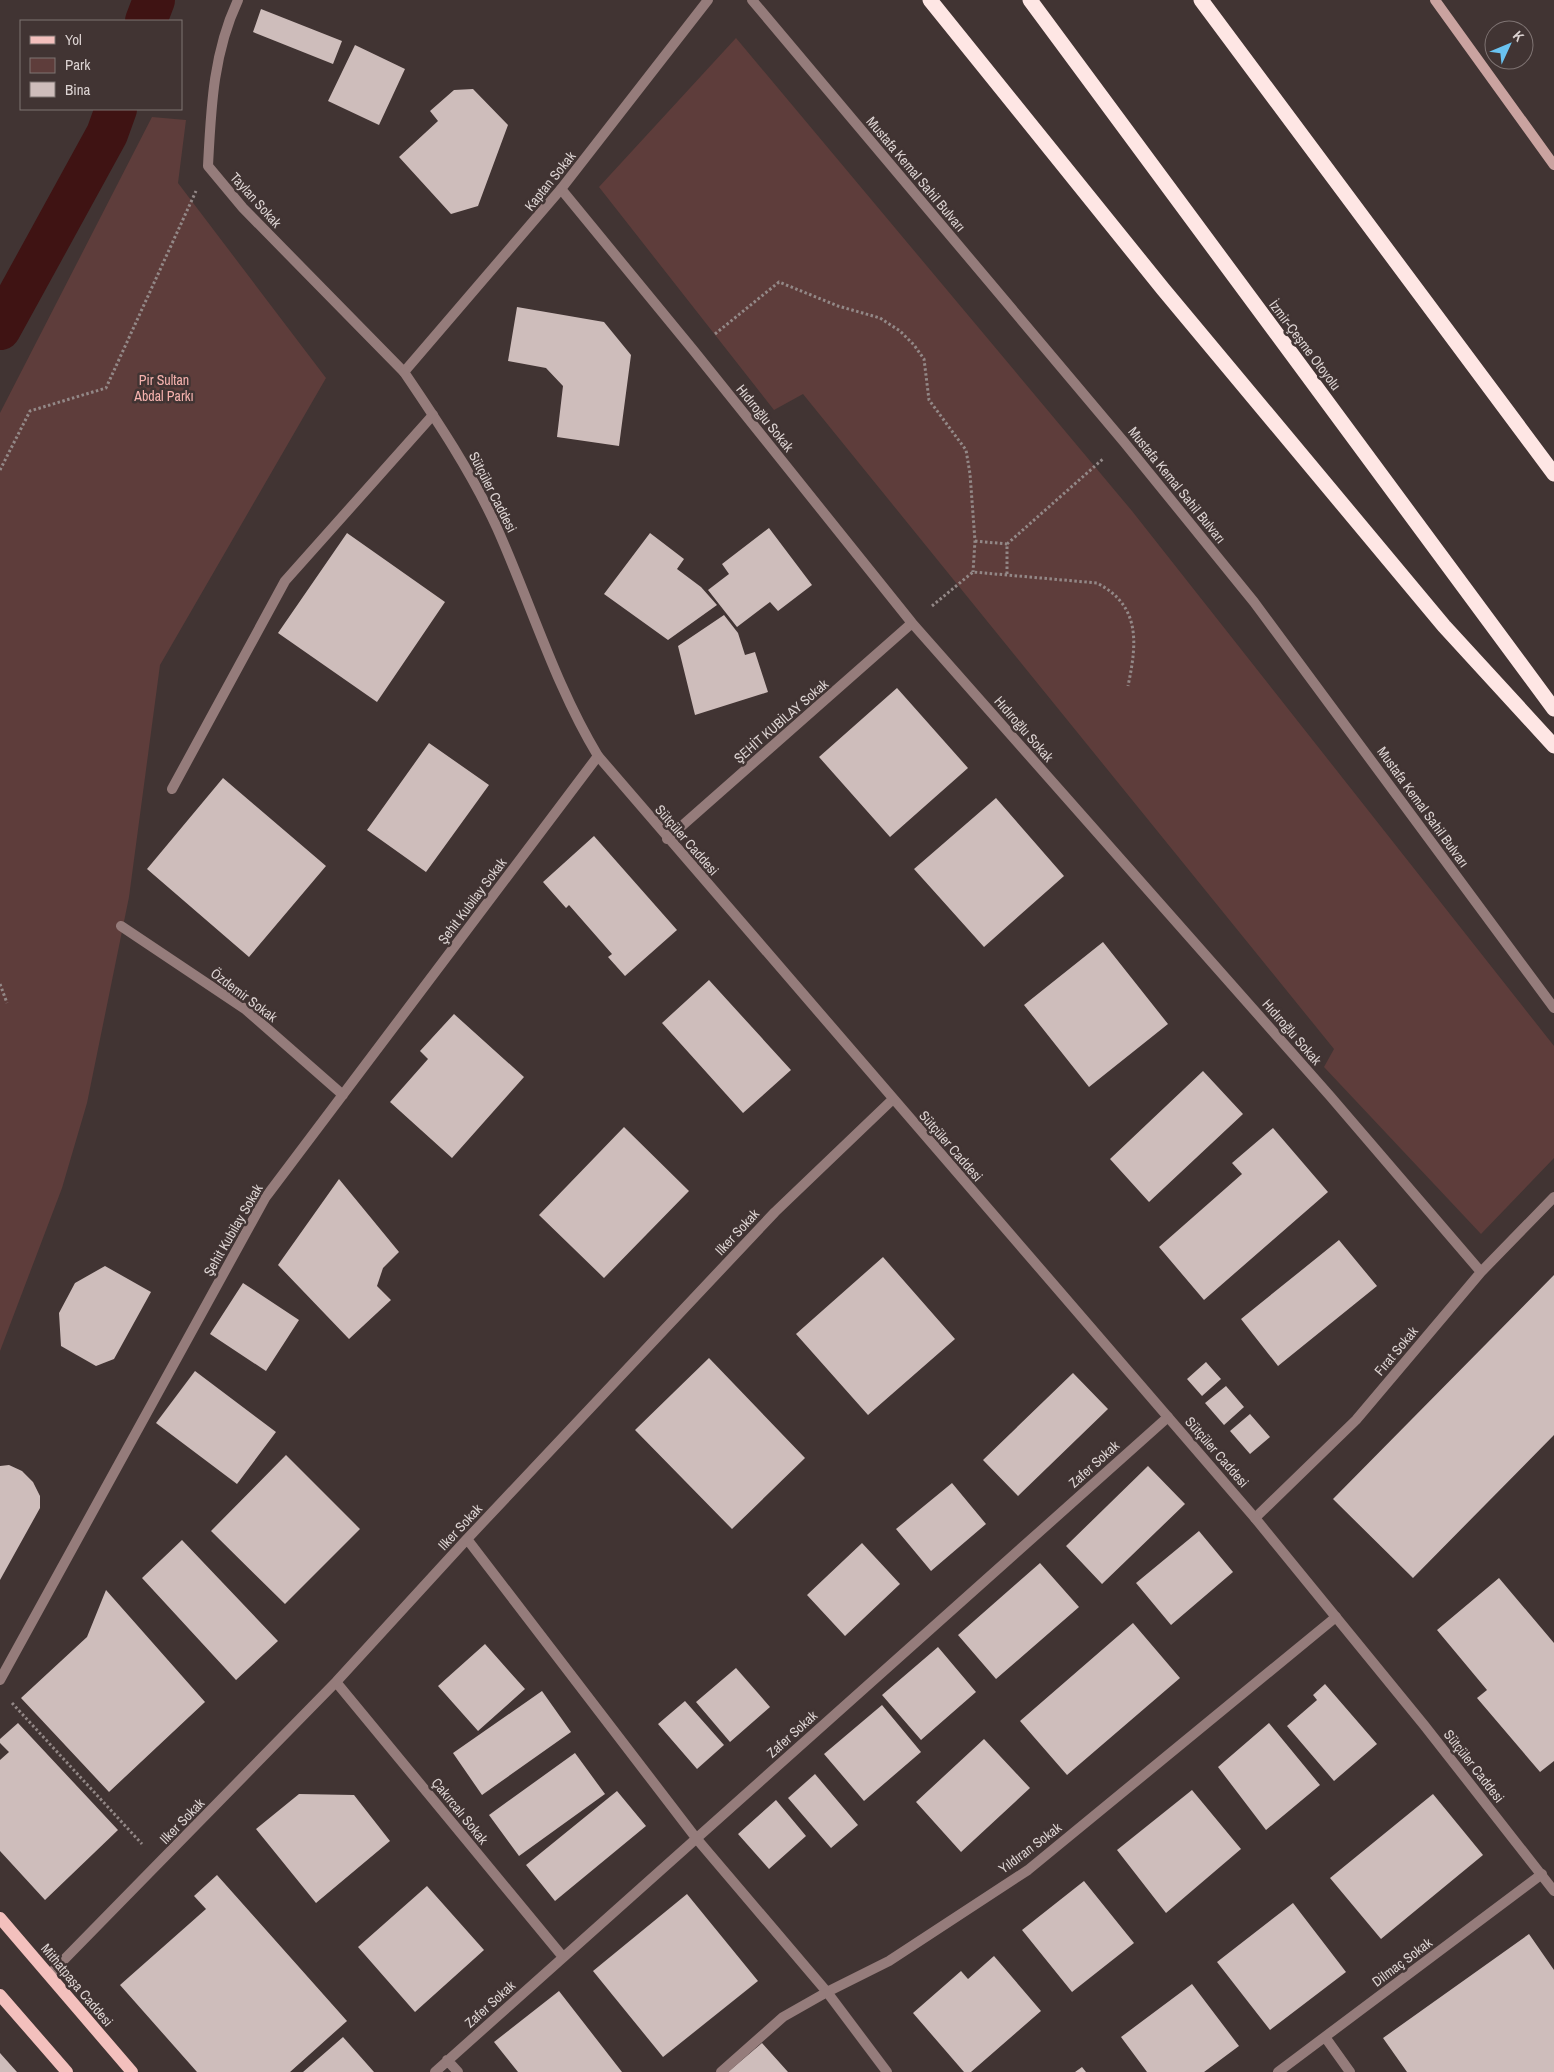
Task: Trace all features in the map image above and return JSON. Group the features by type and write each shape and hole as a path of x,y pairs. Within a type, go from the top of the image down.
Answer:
{"highway":[{"path":"930,0 1163,289 1444,626 1554,746"},
{"name":"İzmir-Çeşme Otoyolu","path":"1030,0 1554,709"},
{"path":"1201,0 1554,474"}],"main road":[{"path":"1435,0 1554,166"},
{"name":"Mithatpaşa Caddesi","path":"0,1918 132,2072"},
{"path":"0,1995 67,2072"}],"street":[{"path":"208,166 212,89 226,24 238,0"},
{"name":"Kaptan Sokak","path":"404,372 561,190 708,0"},
{"name":"Mustafa Kemal Sahil Bulvarı","path":"752,0 1124,442 1254,602 1554,1008"},
{"name":"Taylan Sokak","path":"208,166 243,208 404,372"},
{"name":"Hıdıroğlu Sokak","path":"561,190 694,351 912,623 1330,1096 1482,1272"},
{"name":"Sütçüler Caddesi","path":"404,372 454,446 496,526 579,725 598,756 892,1100 1255,1518 1336,1616 1554,1891"},
{"path":"172,789 285,581 434,415"},
{"name":"ŞEHİT KUBİLAY Sokak","path":"668,839 912,623"},
{"name":"Şehit Kubilay Sokak","path":"0,1680 265,1198 598,756"},
{"name":"Özdemir Sokak","path":"121,926 245,1009 343,1095"},
{"name":"Ilker Sokak","path":"49,1975 336,1682 467,1539 775,1212 892,1100"},
{"name":"Fırat Sokak","path":"1255,1518 1356,1420 1482,1272 1554,1197"},
{"name":"Zafer Sokak","path":"435,2072 1168,1417"},
{"path":"467,1539 696,1838 827,1992 887,2072"},
{"name":"Yıldıran Sokak","path":"721,2072 783,2017 827,1992 889,1961 1028,1870 1336,1616"},
{"name":"Çakırcalı Sokak","path":"336,1682 563,1957"},
{"name":"Dilmaç Sokak","path":"1278,2072 1542,1874"},
{"path":"1325,2037 1350,2072"},
{"path":"448,2060 458,2072"}],"path":[{"path":"0,470 30,410 106,388 208,166"},
{"path":"694,351 779,282 838,306 880,318 900,331 924,359 929,400 966,450 970,474 975,541 973,572"},
{"path":"975,541 1007,544 1124,442"},
{"path":"1007,544 1007,574"},
{"path":"912,623 973,572 1097,583 1110,590 1121,601 1131,618 1134,633 1134,658 1128,686"},
{"path":"0,984 7,1002"},
{"path":"7,1697 160,1863"}],"green space":[{"path":"736,38 1132,511 1554,1046 1554,1158 1481,1234 1324,1067 1334,1049 803,394 774,410 599,187"},
{"name":"Pir Sultan Abdal Parkı","path":"152,117 186,120 178,183 326,378 160,665 129,897 87,1103 62,1188 0,1351 0,413"}],"building":[{"path":"261,9 342,41 333,64 253,32"},
{"path":"355,45 405,69 379,125 328,101"},
{"path":"473,89 508,125 478,206 451,214 399,157 438,121 430,111 454,90"},
{"path":"517,307 604,322 631,355 619,446 557,437 563,386 546,368 508,361"},
{"path":"769,528 812,585 778,611 770,602 737,627 708,590 729,574 722,564"},
{"path":"347,533 445,602 377,702 278,633"},
{"path":"650,533 684,559 677,569 701,587 717,605 668,640 604,594"},
{"path":"724,615 738,633 745,655 755,652 768,692 695,715 678,646"},
{"path":"897,688 968,768 890,837 819,757"},
{"path":"429,743 489,785 426,872 367,830"},
{"path":"223,778 326,866 249,957 147,869"},
{"path":"996,798 1064,876 984,947 914,869"},
{"path":"594,836 677,930 625,976 608,957 612,954 569,905 566,908 543,882"},
{"path":"1103,942 1168,1024 1089,1087 1024,1005"},
{"path":"709,980 791,1070 743,1113 662,1023"},
{"path":"454,1014 524,1077 452,1158 390,1102 428,1059 420,1051"},
{"path":"1203,1071 1243,1114 1149,1202 1110,1159"},
{"path":"624,1127 689,1191 604,1278 539,1215"},
{"path":"1273,1128 1328,1192 1204,1300 1159,1247 1242,1174 1232,1163"},
{"path":"339,1179 399,1252 383,1268 377,1286 391,1300 349,1339 278,1265"},
{"path":"1339,1240 1377,1286 1278,1366 1241,1319"},
{"path":"883,1257 955,1339 868,1415 796,1334"},
{"path":"105,1266 151,1292 114,1359 96,1366 61,1346 59,1313 75,1283"},
{"path":"1554,1275 1554,1435 1413,1578 1333,1499"},
{"path":"243,1283 299,1320 266,1371 210,1334"},
{"path":"709,1358 805,1458 732,1529 635,1430"},
{"path":"1206,1362 1221,1379 1202,1396 1187,1379"},
{"path":"195,1371 276,1432 237,1484 156,1423"},
{"path":"1073,1373 1108,1409 1018,1496 983,1460"},
{"path":"1226,1386 1244,1407 1224,1425 1205,1403"},
{"path":"1250,1414 1270,1437 1250,1454 1230,1431"},
{"path":"286,1455 360,1529 285,1604 211,1531"},
{"path":"9,1465 22,1471 33,1482 40,1496 40,1508 0,1580 0,1466"},
{"path":"1148,1466 1185,1504 1102,1584 1066,1546"},
{"path":"952,1483 986,1524 931,1571 896,1529"},
{"path":"1199,1531 1233,1572 1171,1625 1136,1583"},
{"path":"182,1540 278,1641 236,1680 142,1578"},
{"path":"862,1543 900,1584 845,1636 807,1595"},
{"path":"1040,1563 1079,1607 996,1679 958,1635"},
{"path":"1499,1578 1554,1643 1554,1761 1540,1772 1477,1698 1487,1690 1437,1630"},
{"path":"106,1590 205,1702 109,1792 21,1698 87,1637"},
{"path":"1133,1623 1180,1678 1067,1775 1020,1721"},
{"path":"485,1644 525,1689 478,1731 438,1686"},
{"path":"938,1647 976,1692 921,1740 882,1695"},
{"path":"736,1668 770,1707 730,1742 696,1702"},
{"path":"1325,1684 1377,1744 1334,1781 1287,1726 1317,1700 1313,1695"},
{"path":"542,1691 571,1732 482,1795 453,1753"},
{"path":"685,1701 724,1745 697,1769 658,1724"},
{"path":"882,1705 921,1752 864,1801 824,1754"},
{"path":"18,1723 118,1830 45,1900 0,1851 0,1760 9,1752 0,1743 0,1739"},
{"path":"1269,1723 1320,1785 1266,1830 1218,1767"},
{"path":"984,1739 1030,1788 961,1852 916,1802"},
{"path":"575,1753 605,1794 519,1856 489,1815"},
{"path":"815,1774 858,1825 831,1848 788,1798"},
{"path":"1192,1790 1241,1849 1166,1913 1117,1850"},
{"path":"617,1791 646,1826 555,1901 526,1865"},
{"path":"299,1794 354,1795 390,1841 316,1903 256,1829"},
{"path":"1433,1794 1483,1855 1381,1939 1330,1878"},
{"path":"776,1800 806,1836 769,1869 738,1834"},
{"path":"217,1875 347,2021 290,2072 197,2072 120,1985 206,1909 194,1896"},
{"path":"1084,1881 1134,1943 1072,1992 1022,1930"},
{"path":"427,1886 484,1950 415,2012 358,1947"},
{"path":"687,1894 758,1981 663,2057 593,1971"},
{"path":"1293,1903 1346,1972 1270,2030 1217,1962"},
{"path":"1529,1934 1554,1970 1554,2072 1407,2072 1383,2038"},
{"path":"994,1956 1041,2011 971,2072 964,2072 913,2013 961,1971 968,1979"},
{"path":"1192,1984 1239,2046 1204,2072 1147,2072 1121,2037"},
{"path":"559,1991 622,2072 518,2072 494,2042"},
{"path":"343,2037 374,2072 303,2072"},
{"path":"762,2043 788,2072 728,2072"},
{"path":"0,2053 17,2072 0,2072"},
{"path":"1082,2067 1086,2072 1075,2072"}],"waterway":[{"path":"146,20 154,0"},
{"path":"0,329 107,134 116,110"}]}
